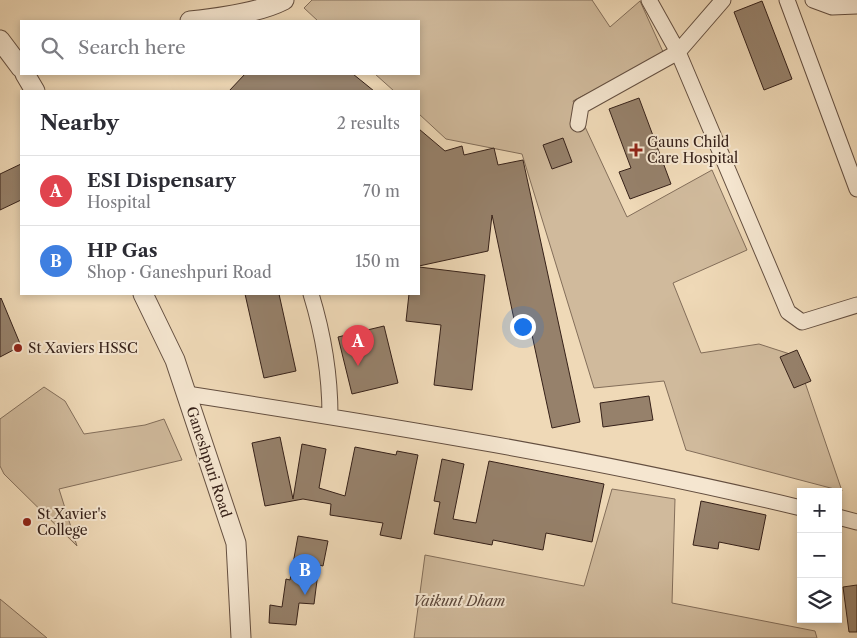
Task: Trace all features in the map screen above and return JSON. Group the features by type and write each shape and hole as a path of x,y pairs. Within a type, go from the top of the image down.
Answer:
{"street":[{"path":"198,20 223,17 276,4 284,0"},
{"path":"649,0 678,52 788,312 802,322 857,305"},
{"path":"578,124 581,106 678,52 723,0"},
{"path":"787,0 857,189"},
{"path":"813,0 832,7 857,6"},
{"path":"0,40 20,67"},
{"path":"25,75 33,90"},
{"name":"Ganeshpuri Road","path":"144,295 176,360 236,543 241,638"},
{"path":"311,295 318,316 330,391 330,416"},
{"path":"187,394 330,416 583,460 797,507"},
{"path":"842,518 857,522"}],"green space":[{"path":"312,0 592,0 610,27 640,1 664,54 573,101 627,217 712,170 747,250 673,283 701,353 759,344 796,356 841,488 831,488 686,450 664,381 594,388 522,154 446,139 420,115 420,90 393,90 376,75 420,75 420,20 317,20 304,8"},
{"path":"44,387 65,401 84,434 145,425 164,419 182,460 59,489 77,546 4,474 0,466 0,419"},
{"name":"Vaikunt Dham","path":"612,489 675,499 672,603 815,631 817,638 414,638 425,555 584,586"},
{"path":"0,599 47,638 0,638"}],"building":[{"path":"762,1 792,79 764,90 734,12"},
{"path":"244,75 354,75 373,90 230,90"},
{"path":"639,98 671,184 630,199 619,172 631,168 609,109"},
{"path":"420,130 445,151 462,146 464,155 494,148 498,165 523,160 580,422 552,428 529,321 515,324 492,215 488,251 420,266"},
{"path":"563,138 572,162 552,169 543,145"},
{"path":"20,164 20,200 0,210 0,174"},
{"path":"420,267 485,275 472,390 434,385 441,325 406,321 409,295 420,295"},
{"path":"245,295 279,295 296,371 264,378"},
{"path":"0,299 21,346 0,357"},
{"path":"384,326 398,383 352,394 338,337"},
{"path":"797,350 811,381 794,388 780,357"},
{"path":"649,396 653,420 603,427 600,403"},
{"path":"280,437 293,499 302,444 326,449 319,488 345,496 355,447 396,455 397,451 418,455 401,539 380,535 383,523 330,515 331,504 303,499 265,506 252,443"},
{"path":"442,459 464,464 453,519 476,523 489,461 604,484 592,542 546,533 543,550 493,540 492,545 434,534 440,502 434,501"},
{"path":"701,501 766,515 759,550 719,542 718,549 693,545"},
{"path":"298,536 328,541 323,566 319,565 314,604 299,603 296,625 269,623 270,605 282,607 286,579 290,580"},
{"path":"857,585 857,632 849,632 843,587"}],"place":[{"name":"Gauns Child Care Hospital","path":"636,150"},
{"name":"St Xaviers HSSC","path":"18,348"},
{"name":"ESI Dispensary","path":"358,366"},
{"name":"St Xavier's College","path":"27,522"},
{"name":"HP Gas","path":"305,595"}]}
